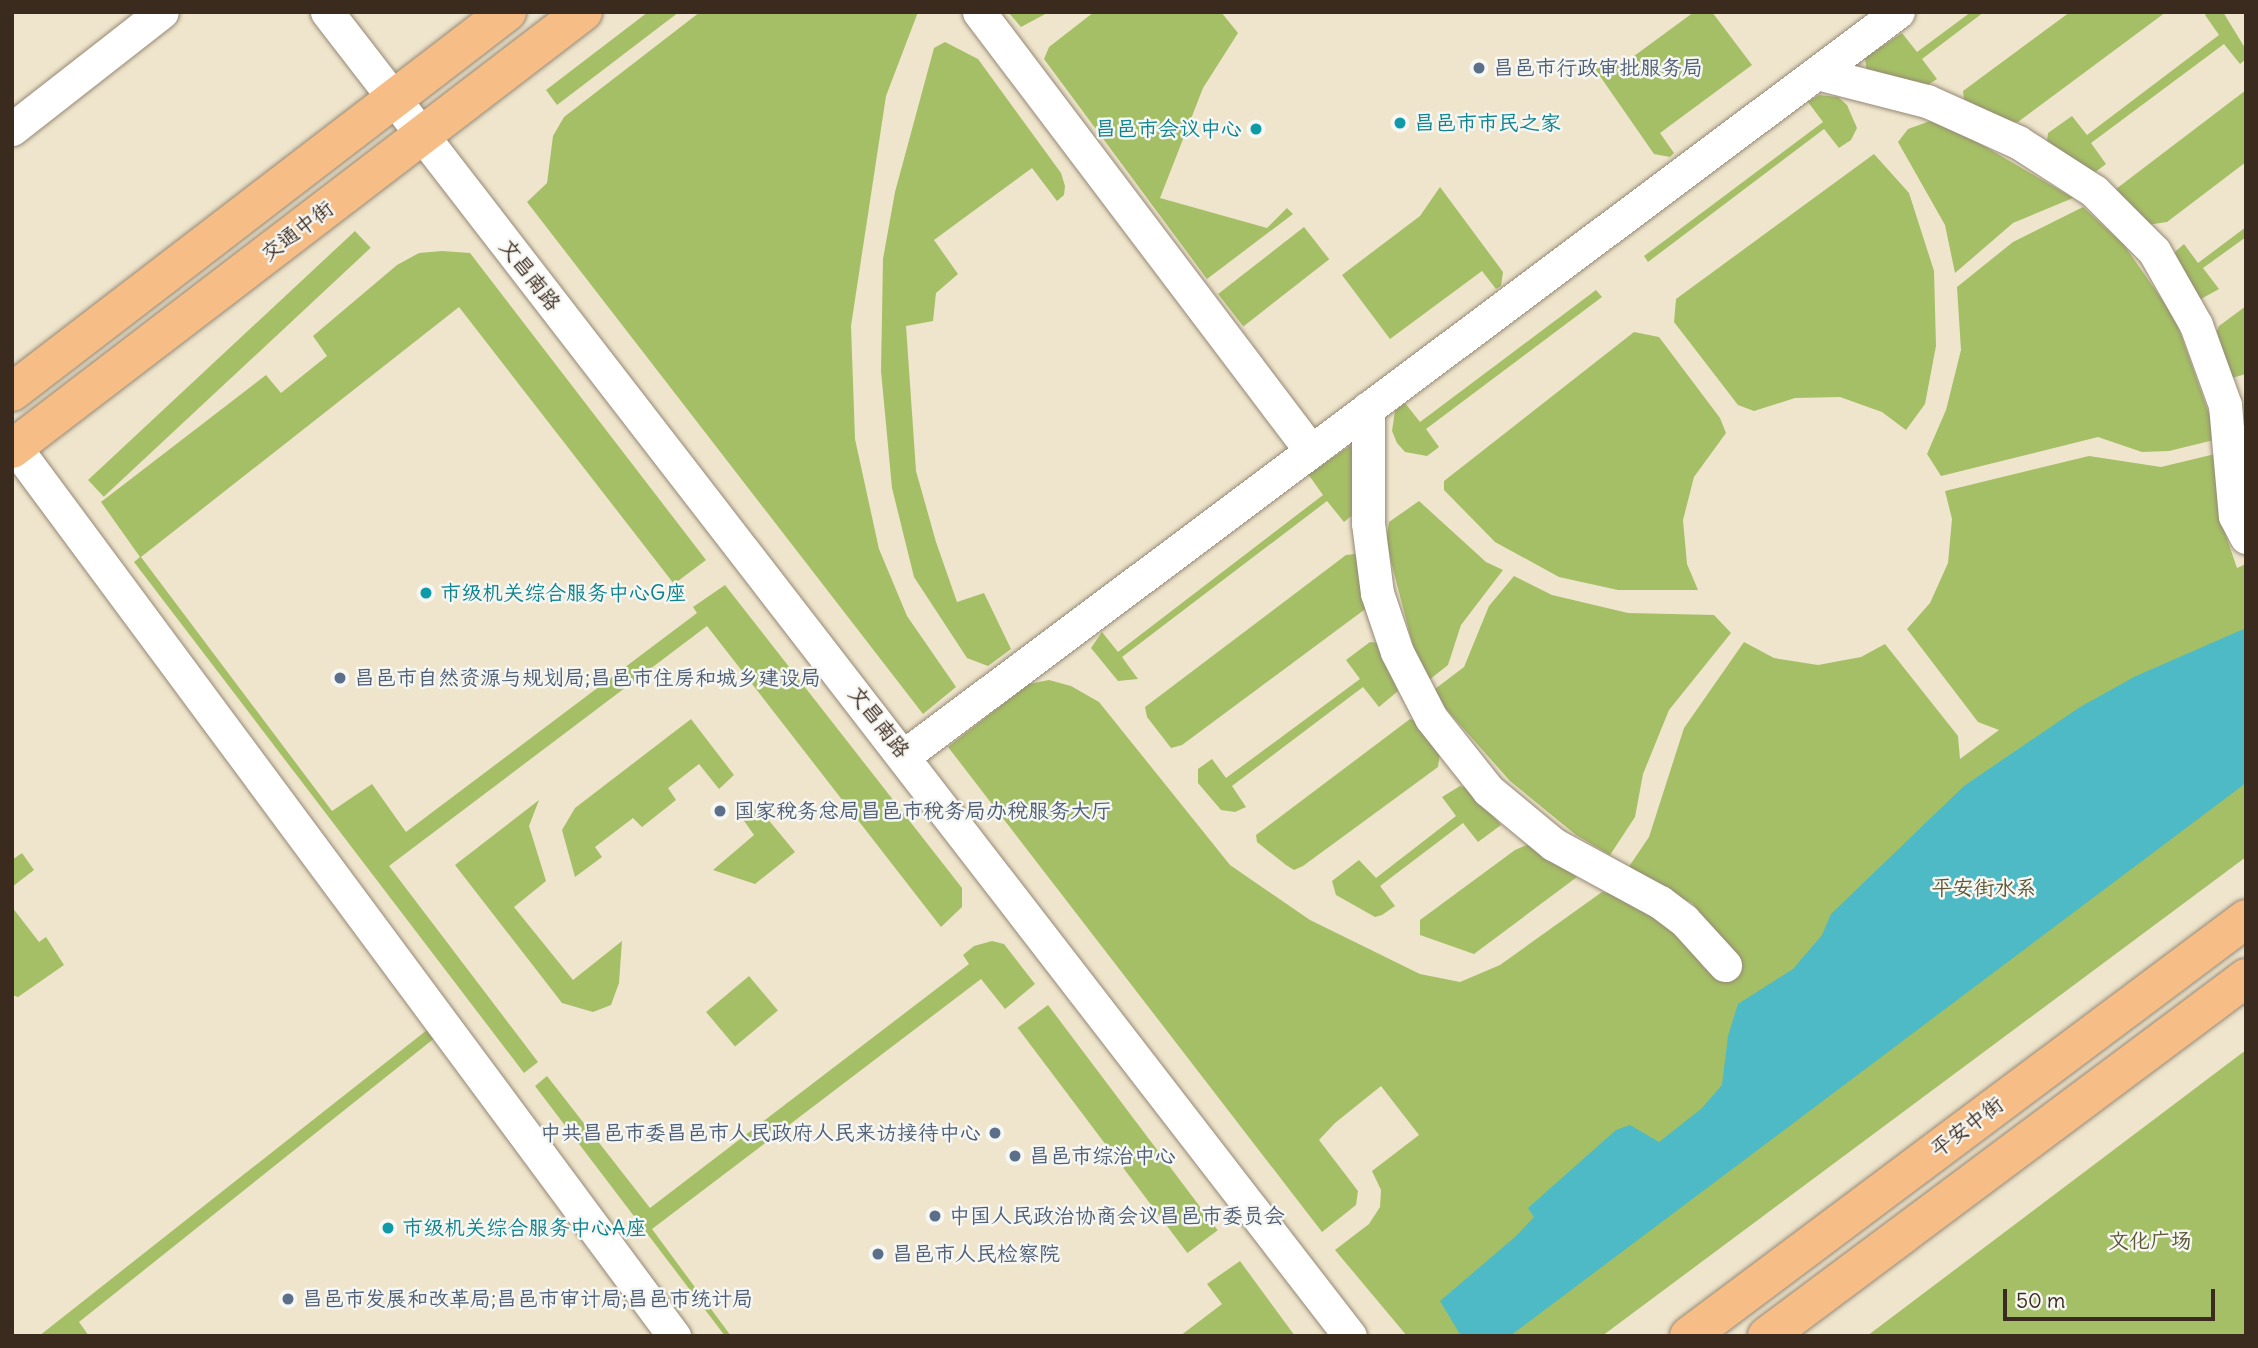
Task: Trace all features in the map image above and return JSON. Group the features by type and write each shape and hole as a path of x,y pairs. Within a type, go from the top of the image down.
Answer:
{"main road":[{"path":"12,391 507,12"},
{"name":"交通中街","path":"14,448 583,12"},
{"name":"平安中街","path":"1689,1336 2246,919"},
{"path":"1767,1336 2246,978"}],"street":[{"path":"12,129 162,12"},
{"name":"文昌南路","path":"327,12 905,755 1350,1336"},
{"path":"979,12 1311,452"},
{"path":"905,755 1893,14"},
{"path":"1817,73 1927,101 2018,142 2094,191 2154,251 2196,326 2225,405 2235,516 2246,537"},
{"path":"1368,408 1368,523 1377,593 1397,652 1431,718 1488,790 1553,844 1660,902 1684,920 1725,965"},
{"path":"14,448 674,1336"}],"green space":[{"path":"648,12 679,12 557,105 546,90"},
{"path":"700,12 918,12 886,96 851,326 855,439 879,549 907,616 956,687 923,714 527,202 547,183 553,136 564,117"},
{"path":"1008,12 1049,12 1021,27"},
{"path":"1094,12 1221,12 1238,33 1203,88 1160,198 1267,228 1287,208 1293,214 1207,279 1044,59 1049,47"},
{"path":"1694,12 1712,12 1752,65 1660,133 1674,153 1670,157 1654,154 1595,69 1630,59"},
{"path":"1971,12 1984,12 1922,59 1937,79 1928,85 1867,73 1865,58 1902,33 1917,52"},
{"path":"2070,12 2166,12 2018,122 2010,123 1964,99 1963,91"},
{"path":"2209,12 2223,12 2245,48 2246,59 2240,64 2224,44 2091,143 2106,164 2094,173 2047,141 2048,133 2072,116 2087,135 2219,35 2205,15"},
{"path":"945,42 978,59 1061,173 1065,186 1064,195 1057,201 1032,168 934,240 958,274 936,293 933,321 906,326 916,471 936,542 957,602 984,593 1011,649 988,666 967,658 914,577 892,488 881,371 883,259 895,192 934,48"},
{"path":"2246,90 2246,162 2167,222 2147,225 2116,189"},
{"path":"1819,95 1838,97 1847,105 1857,128 1851,140 1839,148 1824,129 1648,262 1644,256 1823,122 1808,102"},
{"path":"1933,120 1972,139 2073,198 2013,223 1955,273 1945,225 1898,142 1908,129"},
{"path":"1874,154 1909,193 1934,271 1936,346 1925,404 1906,430 1882,412 1840,397 1795,398 1754,411 1738,405 1674,322 1676,299"},
{"path":"1440,187 1503,272 1501,286 1496,289 1482,271 1390,339 1342,275 1420,216"},
{"path":"2083,207 2124,245 2175,318 2218,439 2169,451 2142,452 2098,437 1941,476 1927,454 1946,410 1961,350 1957,287 2013,242"},
{"path":"1304,227 1329,259 1243,326 1218,294"},
{"path":"2246,227 2246,237 2203,268 2219,289 2201,299 2192,294 2171,257 2184,244 2198,263"},
{"path":"355,231 371,248 104,497 88,480"},
{"path":"419,253 470,253 706,560 674,584 459,307 141,557 332,811 372,784 406,832 697,613 693,607 725,585 962,888 962,907 941,927 707,626 389,866 538,1062 524,1073 134,562 140,557 101,502 266,375 281,393 327,356 313,336 397,265"},
{"path":"1596,290 1602,297 1426,429 1439,447 1427,456 1405,452 1397,443 1392,431 1395,411 1405,403 1420,422"},
{"path":"2246,306 2246,374 2232,378 2215,335 2219,326"},
{"path":"1634,332 1659,337 1720,418 1726,433 1694,477 1683,520 1687,564 1698,590 1618,590 1559,577 1495,542 1444,490 1444,481"},
{"path":"1350,446 1356,448 1360,509 1344,522 1327,501 1122,657 1138,679 1118,681 1091,648 1102,632 1118,652 1323,495 1308,474"},
{"name":"平安街水系","path":"2215,454 2225,533 2237,568 2246,564 2246,857 1602,1336 1407,1336 1335,1250 1369,1224 1380,1207 1381,1190 1372,1171 1419,1135 1381,1086 1335,1123 1319,1140 1358,1191 1356,1205 1322,1232 948,747 1029,684 1049,680 1071,686 1099,702 1230,865 1310,920 1420,974 1460,982 1500,965 1602,892 1621,895 1677,933 1705,969 1726,947 1692,903 1626,871 1649,837 1684,728 1744,642 1774,658 1818,665 1861,657 1885,644 1958,736 1960,759 1999,730 1978,722 1907,629 1930,603 1948,563 1952,519 1945,491 2089,456 2161,467"},
{"path":"1419,501 1486,562 1503,570 1461,625 1448,665 1429,680 1414,650 1386,542 1389,522"},
{"path":"1355,554 1363,559 1368,607 1182,745 1171,748 1147,717 1145,707 1346,555"},
{"path":"1514,576 1552,595 1628,613 1714,615 1731,633 1669,710 1643,774 1635,817 1610,855 1576,835 1510,781 1431,692 1464,667 1489,606"},
{"path":"1370,642 1380,643 1398,691 1379,707 1363,687 1232,786 1246,807 1235,812 1221,810 1198,783 1198,769 1212,759 1226,778 1360,679 1346,660"},
{"path":"691,719 734,775 719,789 699,764 668,788 676,800 642,827 633,818 595,847 602,857 575,877 562,830 575,808"},
{"path":"1410,719 1418,722 1440,752 1438,767 1294,870 1257,842 1256,835"},
{"path":"1460,786 1468,788 1501,825 1478,842 1463,823 1380,886 1395,906 1382,915 1375,917 1336,895 1332,881 1359,860 1376,878 1456,816 1442,797"},
{"path":"539,800 529,826 546,881 514,907 573,980 622,941 619,983 611,1005 593,1012 562,1003 455,865"},
{"path":"757,806 795,852 755,884 713,870 754,835 742,818"},
{"path":"1529,844 1577,877 1474,954 1420,935 1420,920 1515,850"},
{"path":"22,853 34,870 12,887 12,860"},
{"path":"12,907 39,942 46,937 64,965 18,997 12,995"},
{"path":"992,941 1004,944 1035,984 1005,1009 981,979 652,1229 731,1336 725,1336 535,1086 547,1076 650,1208 969,964 963,955 974,946"},
{"path":"749,976 778,1010 735,1046 706,1012"},
{"path":"1048,1005 1218,1230 1187,1253 1018,1028"},
{"path":"427,1030 436,1037 79,1322 89,1336 39,1336"},
{"name":"文化广场","path":"2246,1050 2246,1336 1867,1336"},
{"path":"1240,1261 1295,1336 1180,1336 1222,1304 1207,1284"}],"water":[{"path":"2246,628 2246,783 1510,1336 1461,1336 1440,1301 1515,1237 1534,1217 1528,1208 1616,1130 1630,1125 1659,1142 1701,1109 1722,1085 1728,1036 1738,1004 1793,969 1822,935 1831,914 1964,786 2080,707 2136,676"}],"place":[{"name":"昌邑市行政审批服务局","path":"1479,68"},
{"name":"昌邑市市民之家","path":"1400,123"},
{"name":"昌邑市会议中心","path":"1256,129"},
{"name":"市级机关综合服务中心G座","path":"426,593"},
{"name":"昌邑市自然资源与规划局;昌邑市住房和城乡建设局","path":"340,678"},
{"name":"国家税务总局昌邑市税务局办税服务大厅","path":"720,811"},
{"name":"中共昌邑市委昌邑市人民政府人民来访接待中心","path":"995,1133"},
{"name":"昌邑市综治中心","path":"1015,1156"},
{"name":"中国人民政治协商会议昌邑市委员会","path":"935,1216"},
{"name":"市级机关综合服务中心A座","path":"388,1228"},
{"name":"昌邑市人民检察院","path":"878,1254"},
{"name":"昌邑市发展和改革局;昌邑市审计局;昌邑市统计局","path":"288,1299"}]}
